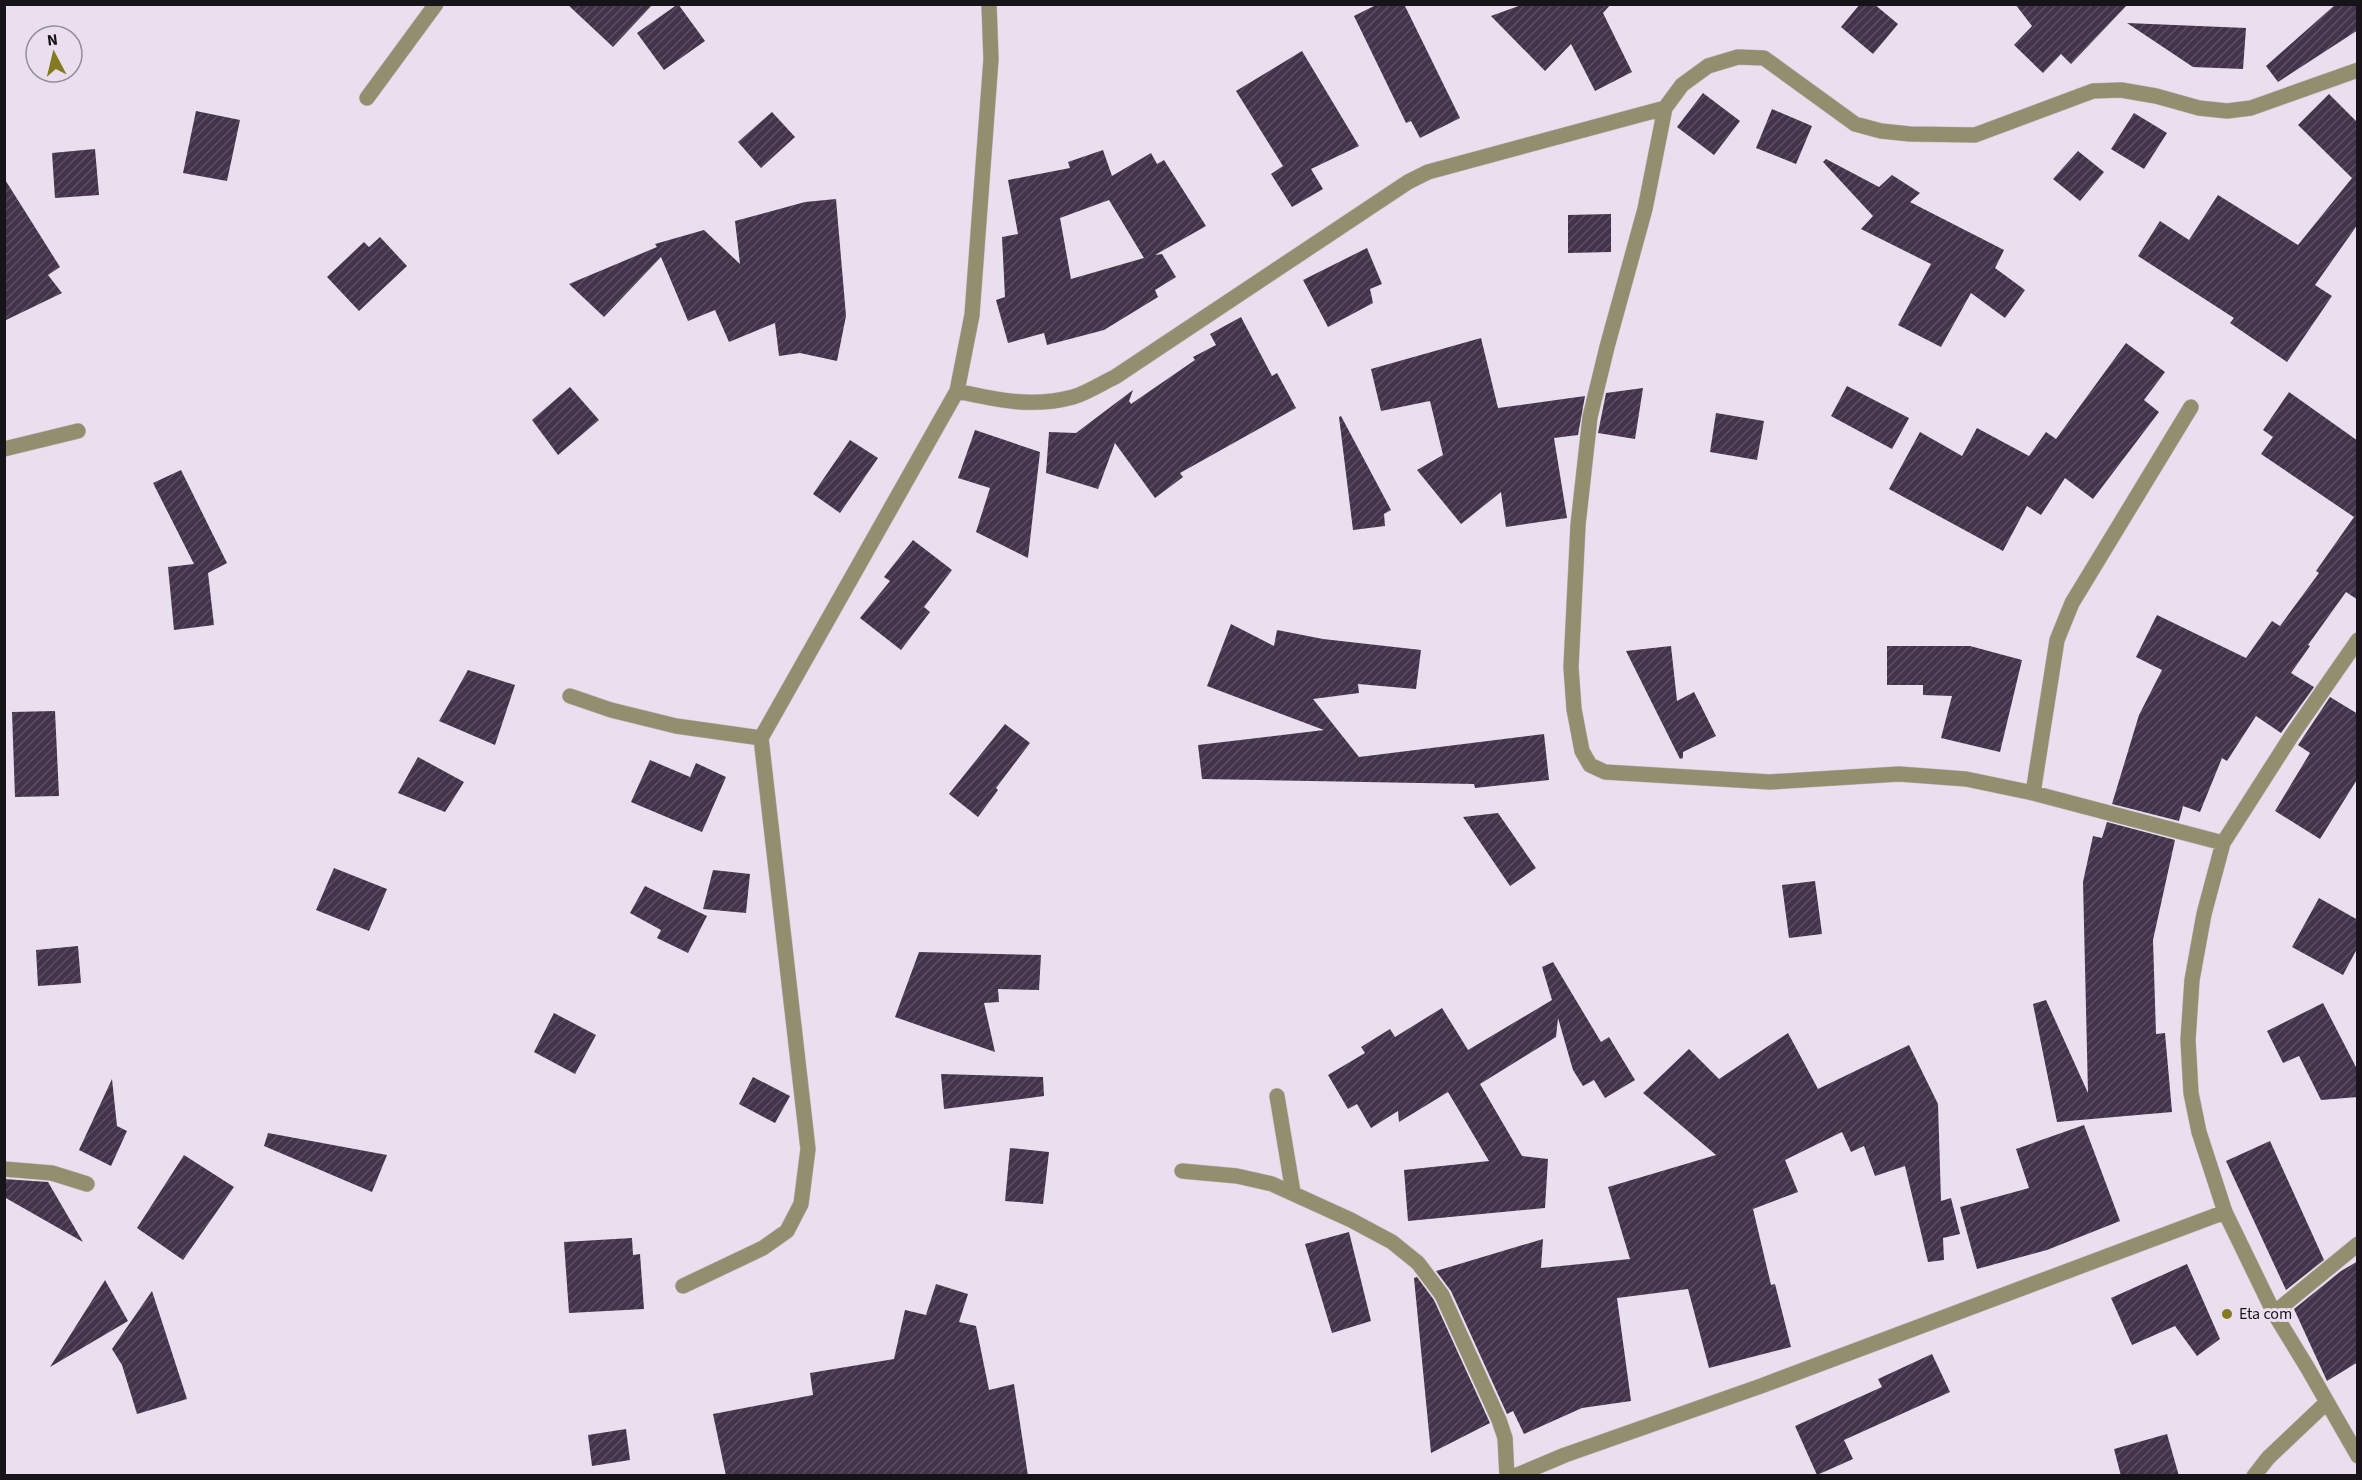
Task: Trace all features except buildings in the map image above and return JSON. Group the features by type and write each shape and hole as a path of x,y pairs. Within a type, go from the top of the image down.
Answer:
{"street":[{"path":"367,98 436,4"},
{"path":"683,1286 763,1248 787,1231 801,1204 808,1149 761,738 957,392 972,315 991,59 989,4"},
{"path":"2223,843 2033,793 1966,779 1910,774 1770,782 1605,772 1590,765 1582,751 1574,709 1571,667 1578,525 1590,417 1645,209 1665,108 1682,85 1708,66 1738,57 1764,58 1855,124 1881,131 1910,134 1975,135 2093,91 2121,90 2227,111 2251,108 2358,70"},
{"path":"957,392 1006,402 1040,403 1075,397 1115,377 1408,182 1428,172 1665,108"},
{"path":"2033,793 2060,631 2072,603 2191,407"},
{"path":"4,449 78,431"},
{"path":"2358,640 2292,735 2223,843 2204,914 2192,980 2188,1040 2191,1093 2199,1132 2225,1212 2274,1313 2358,1456"},
{"path":"570,696 611,710 676,726 761,738"},
{"path":"1277,1096 1293,1192"},
{"path":"4,1169 52,1173 87,1184"},
{"path":"1182,1171 1237,1176 1293,1192 1392,1242 1418,1263 1442,1295 1499,1420 1505,1438 1507,1476"},
{"path":"1515,1476 1565,1455 1761,1386 2225,1212"},
{"path":"2274,1313 2358,1244"},
{"path":"2254,1476 2268,1458 2327,1402"}],"place":[{"name":"Eta com","path":"2227,1314"}]}
